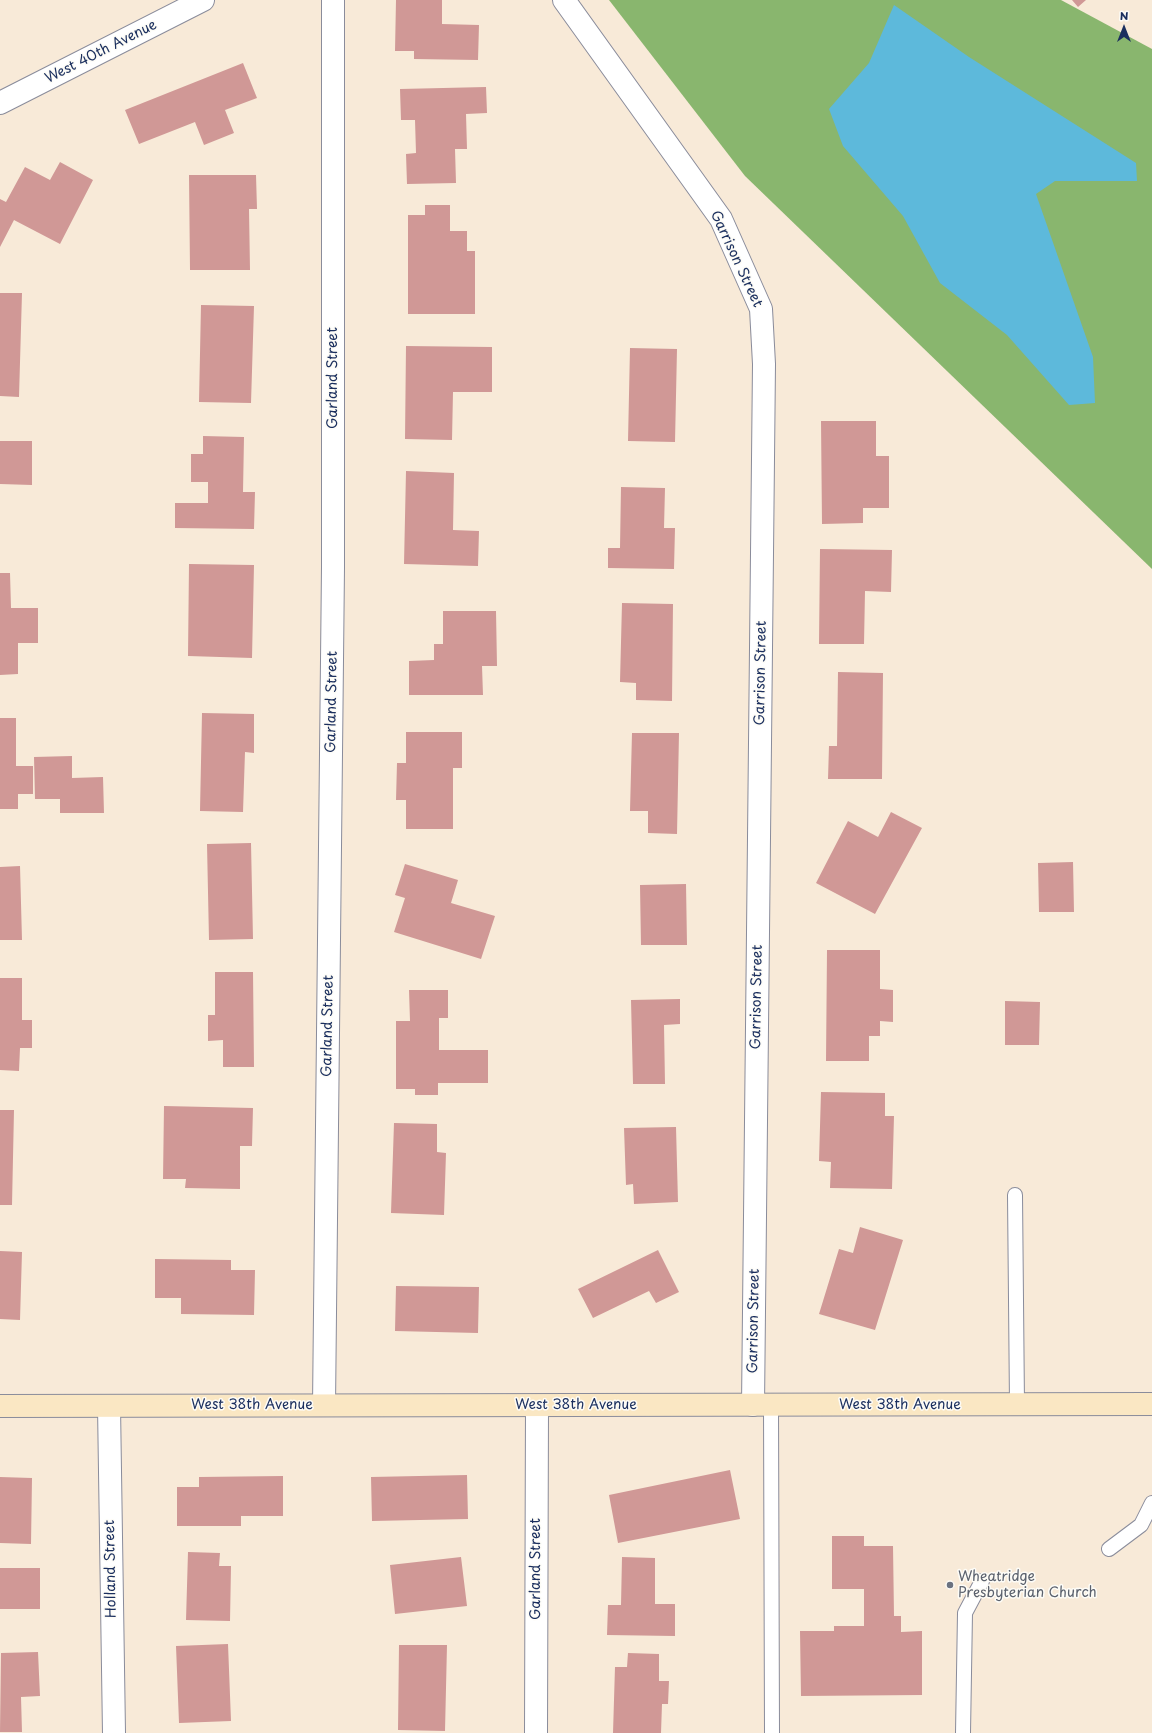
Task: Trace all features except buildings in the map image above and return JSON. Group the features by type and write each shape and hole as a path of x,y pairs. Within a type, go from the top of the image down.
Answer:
{"main road":[{"name":"West 38th Avenue","path":"0,1406 1152,1404"}],"street":[{"name":"West 40th Avenue","path":"0,103 203,0"},
{"name":"Garland Street","path":"324,1405 333,567 333,0"},
{"name":"Garrison Street","path":"564,0 721,219 762,309 764,364 762,1405"},
{"name":"Holland Street","path":"109,1406 114,1733"},
{"name":"Garland Street","path":"536,1733 537,1406"}],"lane":[{"path":"1016,1195 1017,1405"},
{"path":"762,1405 772,1733"},
{"path":"1109,1549 1141,1526 1152,1503"},
{"path":"963,1733 965,1613 982,1581"}],"green space":[{"path":"609,0 1061,0 1152,49 1152,569 745,176"}],"water":[{"path":"894,5 969,57 1136,163 1137,181 1055,181 1036,194 1093,357 1095,403 1069,405 1007,335 940,283 903,216 843,146 829,109 869,63"}],"place":[{"name":"Wheatridge Presbyterian Church","path":"950,1585"}]}
